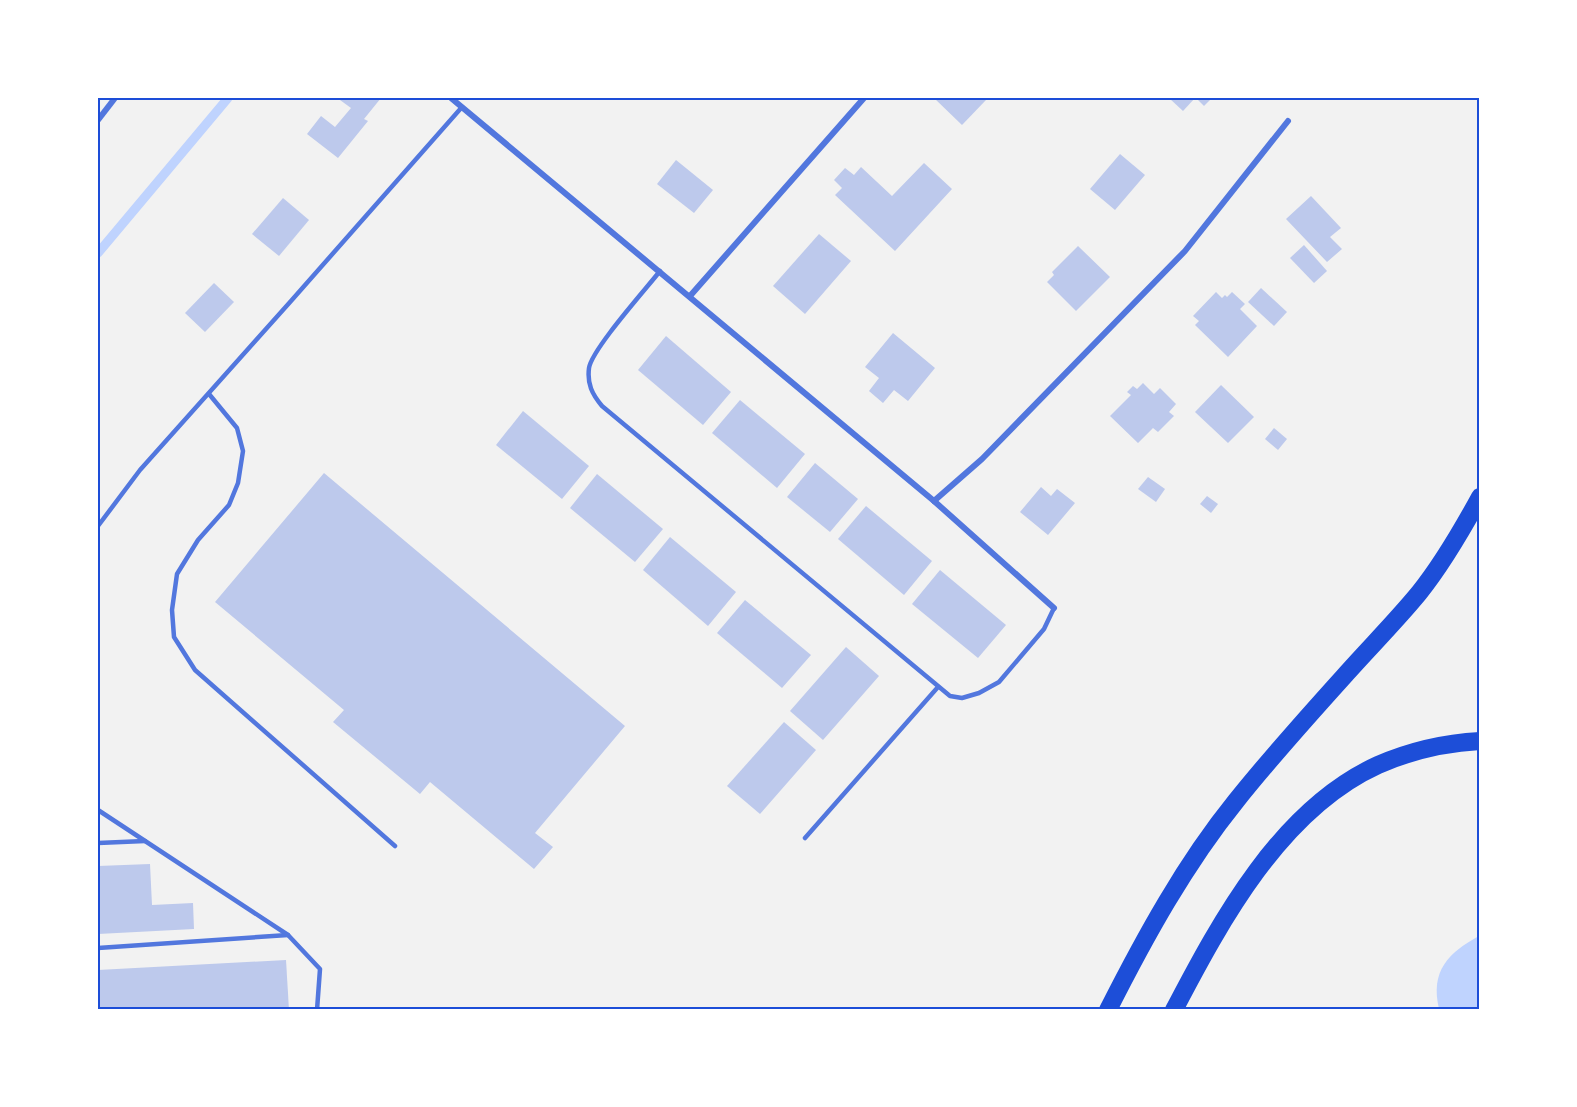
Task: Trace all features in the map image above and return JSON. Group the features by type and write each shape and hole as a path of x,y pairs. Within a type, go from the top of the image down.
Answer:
{"highway":[{"path":"1108,1010 1158,918 1213,831 1234,802 1280,748 1419,593 1443,560 1479,497"},
{"path":"1173,1010 1233,904 1282,838 1309,812 1351,780 1376,766 1431,747 1479,741"}],"street":[{"path":"98,120 115,98"},
{"path":"451,98 934,501 1054,608"},
{"path":"690,296 864,98"},
{"path":"934,501 982,459 1185,251 1288,121"}],"lane":[{"path":"98,526 140,470 462,107"},
{"path":"660,271 606,339 589,365 588,381 592,394 602,406 950,696 962,698 979,693 999,682 1044,629 1054,608"},
{"path":"209,394 237,428 243,451 238,483 229,505 198,540 177,574 172,610 174,637 195,670 395,846"},
{"path":"805,837 938,687"},
{"path":"98,810 288,935 320,969 317,1010"},
{"path":"98,843 145,841"},
{"path":"98,948 288,935"}],"water":[{"path":"1479,936 1479,1009 1439,1009 1437,984 1444,965 1458,949"}],"building":[{"path":"342,98 381,98 364,119 368,121 338,158 307,134 321,116 335,127 351,108 340,100"},
{"path":"934,98 984,98 986,100 962,125"},
{"path":"1169,98 1195,98 1183,111"},
{"path":"1196,98 1212,98 1204,106"},
{"path":"1120,154 1145,175 1115,210 1090,189"},
{"path":"676,160 713,190 694,213 657,184"},
{"path":"924,163 952,189 895,251 835,195 842,188 834,180 845,168 854,175 861,167 892,196"},
{"path":"1311,196 1341,228 1330,237 1342,249 1327,262 1286,219"},
{"path":"283,198 309,220 279,256 252,234"},
{"path":"819,234 851,261 805,314 773,286"},
{"path":"1304,245 1327,271 1314,283 1290,258"},
{"path":"1078,246 1110,277 1076,311 1047,282 1054,275 1052,272"},
{"path":"214,283 234,302 205,332 185,313"},
{"path":"1261,288 1287,312 1274,326 1248,302"},
{"path":"1216,292 1222,298 1232,292 1245,304 1240,309 1257,326 1228,357 1195,325 1199,321 1193,316"},
{"path":"893,333 935,368 908,401 894,390 883,403 869,391 879,378 865,367"},
{"path":"666,336 731,392 703,425 638,370"},
{"path":"1143,383 1154,394 1160,388 1176,404 1169,412 1174,416 1158,432 1153,428 1138,443 1110,416 1131,395 1127,392 1133,386 1137,389"},
{"path":"1221,385 1254,417 1228,443 1195,412"},
{"path":"740,400 805,454 777,488 712,433"},
{"path":"523,411 589,466 562,499 496,445"},
{"path":"1274,428 1287,439 1278,450 1265,439"},
{"path":"815,463 858,499 830,532 787,497"},
{"path":"324,473 625,726 535,833 553,847 534,869 430,782 420,794 333,722 344,710 215,602"},
{"path":"597,474 663,529 635,562 570,508"},
{"path":"1148,477 1165,489 1156,502 1138,489"},
{"path":"1041,487 1051,496 1057,489 1075,503 1048,535 1020,512"},
{"path":"1207,496 1218,504 1211,513 1200,504"},
{"path":"866,506 932,561 904,595 838,539"},
{"path":"670,537 736,592 708,626 643,570"},
{"path":"940,570 1006,625 978,658 912,604"},
{"path":"745,600 811,655 782,688 717,633"},
{"path":"846,647 879,676 823,740 790,711"},
{"path":"784,722 816,750 760,814 727,786"},
{"path":"150,864 152,905 193,903 194,929 98,934 98,866"},
{"path":"286,960 289,1010 98,1010 98,970"}],"waterway":[{"path":"98,253 228,98"}]}
